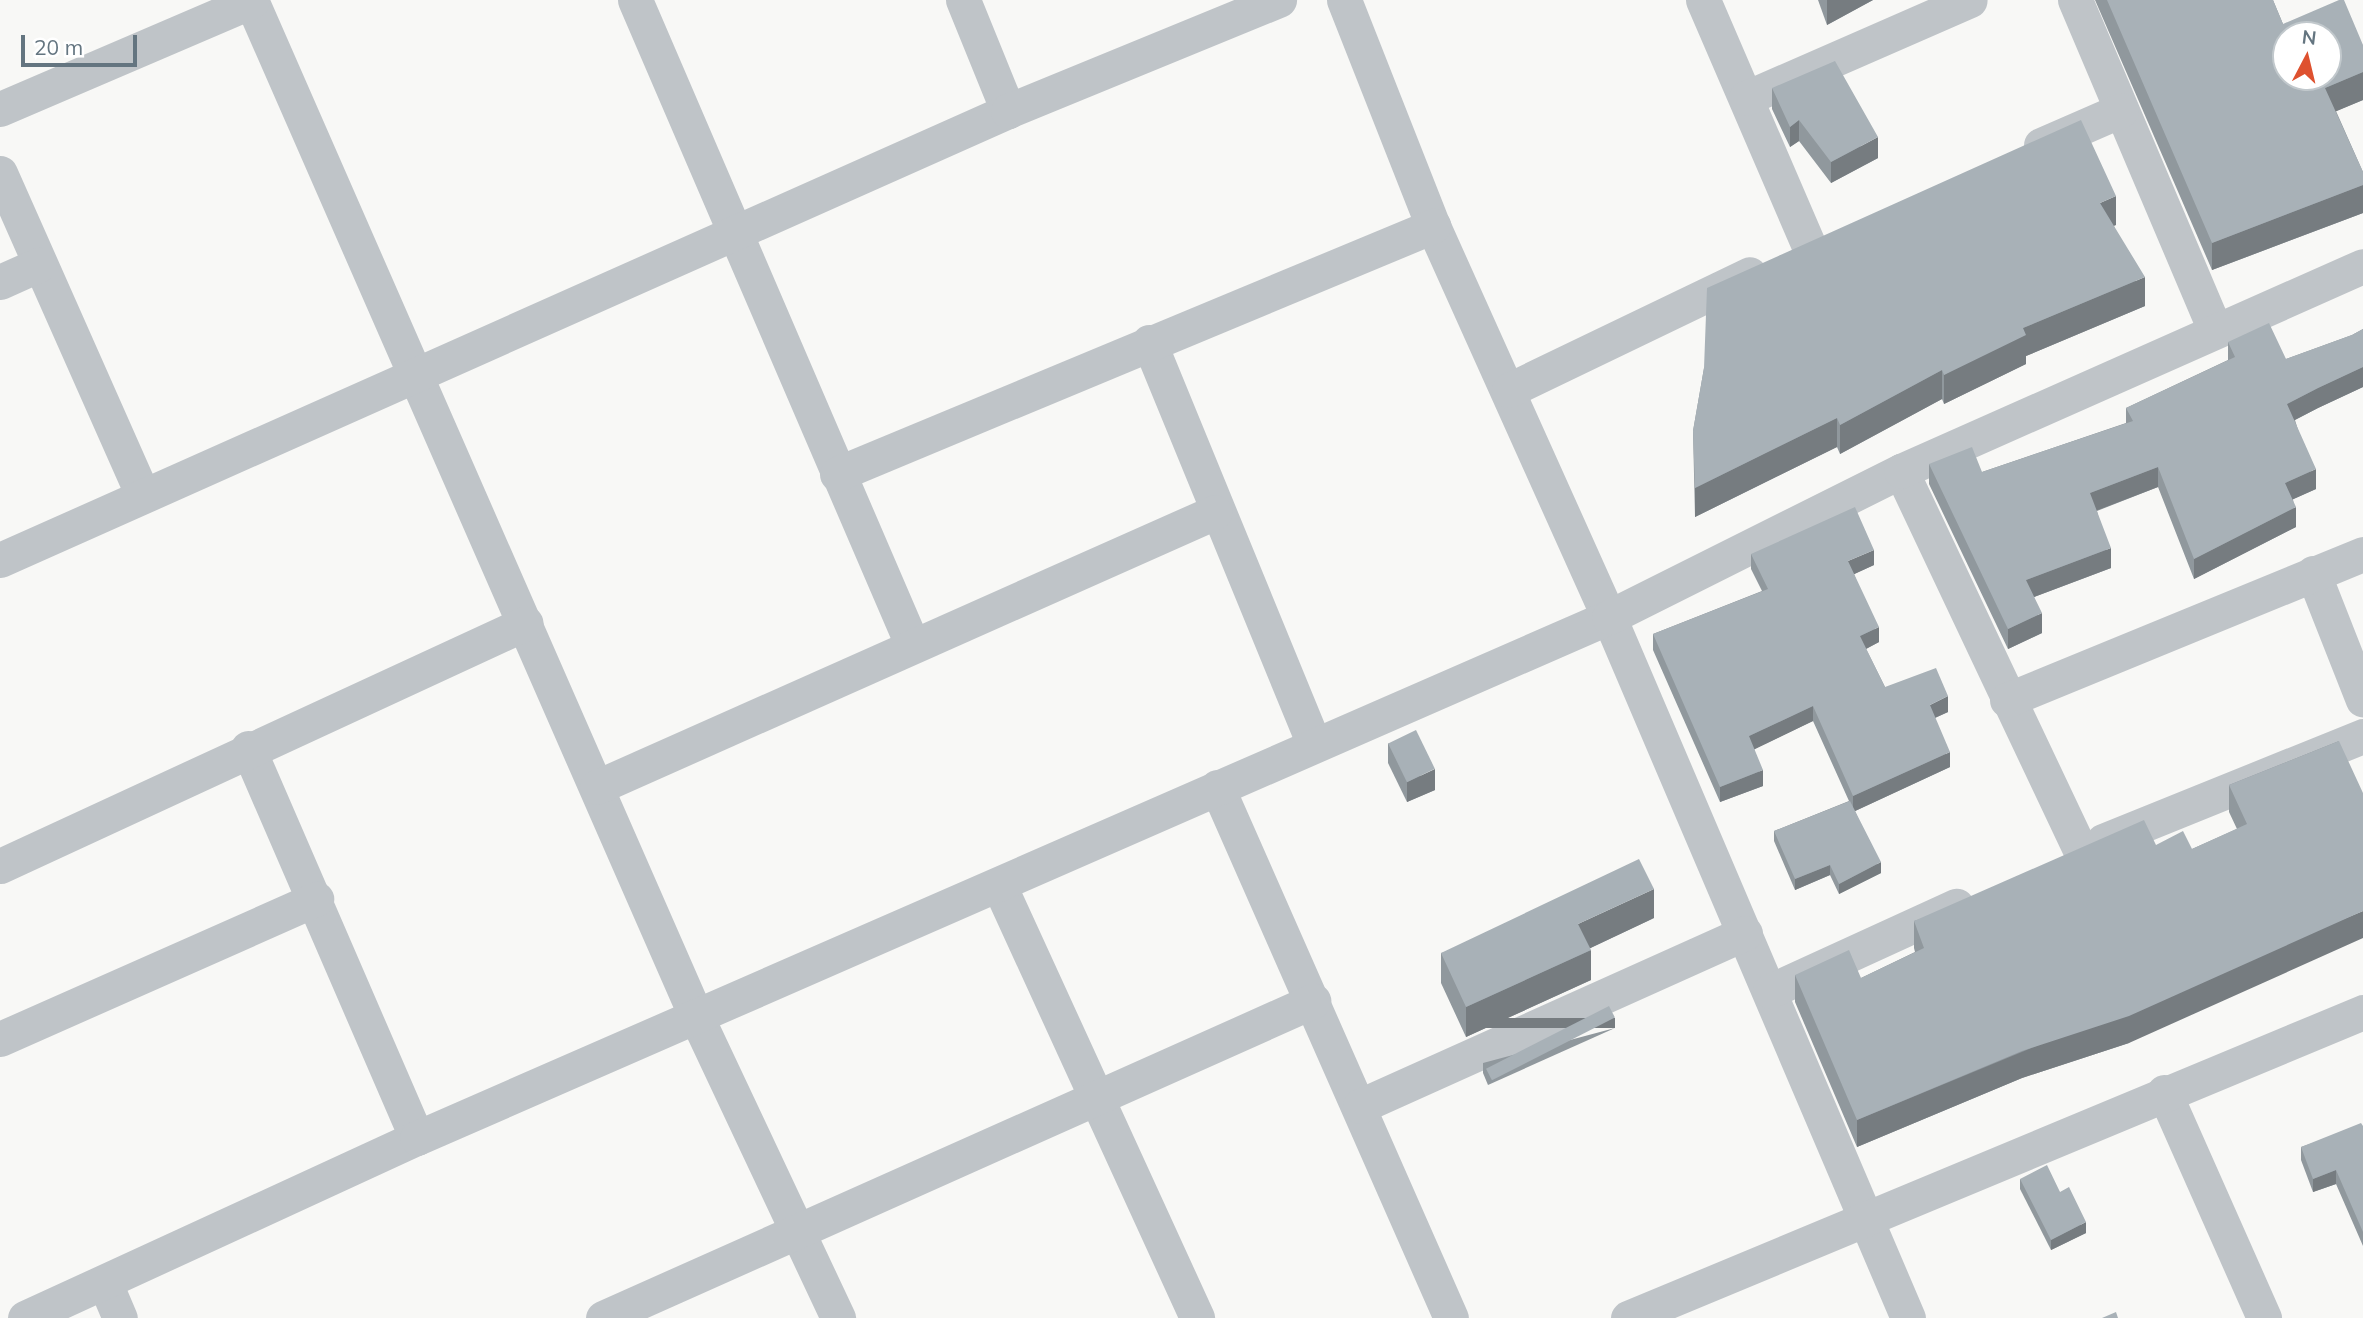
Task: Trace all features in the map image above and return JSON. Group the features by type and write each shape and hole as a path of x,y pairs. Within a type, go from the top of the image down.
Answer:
{"street":[{"path":"635,0 912,645"},
{"path":"963,0 1008,111"},
{"path":"0,560 142,493 1008,111 1279,0"},
{"path":"1345,0 1433,226 1609,617 1908,1318"},
{"path":"1703,0 1809,246"},
{"path":"1746,98 1970,0"},
{"path":"2075,0 2215,330"},
{"path":"0,109 252,1 696,1016 803,1233 838,1318"},
{"path":"2009,159 2121,110"},
{"path":"0,173 38,265 142,493"},
{"path":"837,474 1433,226"},
{"path":"1509,390 1846,230"},
{"path":"0,282 38,265"},
{"path":"25,1318 417,1138 1609,617 1901,471 2363,266"},
{"path":"1149,342 1215,512 1314,744"},
{"path":"1901,471 2080,850"},
{"path":"597,786 1215,512"},
{"path":"2007,700 2363,554"},
{"path":"2313,573 2363,699"},
{"path":"0,866 248,748 526,624"},
{"path":"2043,867 2363,736"},
{"path":"248,748 316,899 417,1138"},
{"path":"1217,788 1360,1106 1451,1318"},
{"path":"999,885 1093,1096 1197,1318"},
{"path":"1770,991 1993,890"},
{"path":"3,1028 316,899"},
{"path":"1360,1106 1745,933"},
{"path":"603,1318 803,1233 1093,1096 1313,1001"},
{"path":"1628,1318 2164,1092 2363,1012"},
{"path":"2164,1092 2264,1318"},
{"path":"105,1283 120,1318"}],"building":[{"path":"2107,0 2273,0 2282,21 2272,21 2272,91 2326,91 2363,172 2363,185 2212,243"},
{"path":"2344,0 2363,45 2363,72 2342,81 2342,21 2290,21"},
{"path":"1835,61 1878,137 1831,162 1799,120 1790,127 1772,88"},
{"path":"2081,120 2116,196 2100,203 2145,277 2023,328 2026,335 1944,375 1942,370 1840,425 1837,418 1695,488 1693,431 1704,368 1707,288"},
{"path":"2269,323 2286,359 2363,329 2363,367 2287,404 2316,469 2285,483 2296,507 2194,559 2158,467 2090,493 2111,548 2026,580 2042,613 2008,629 1929,464 1972,447 1982,472 2133,421 2126,408 2235,357 2228,342"},
{"path":"1855,507 1874,550 1848,561 1879,627 1860,636 1885,687 1936,668 1948,696 1930,705 1950,752 1853,796 1813,706 1749,736 1763,770 1720,787 1653,634 1768,589 1751,554"},
{"path":"1416,730 1435,769 1407,782 1388,744"},
{"path":"2339,741 2363,793 2363,911 2129,1016 2022,1051 1857,1120 1795,975 1849,950 1861,978 1924,948 1914,921 2144,820 2156,845 2183,831 2192,849 2247,824 2229,785"},
{"path":"1850,801 1881,862 1839,884 1830,865 1795,879 1774,831"},
{"path":"1639,859 1654,889 1578,924 1591,950 1466,1007 1441,953"},
{"path":"1609,1006 1615,1018 1492,1080 1486,1069"},
{"path":"2361,1123 2363,1232 2336,1170 2313,1179 2301,1147"},
{"path":"2047,1165 2060,1192 2069,1187 2086,1222 2051,1240 2020,1179"},
{"path":"2116,1312 2118,1318 2102,1318"}]}
